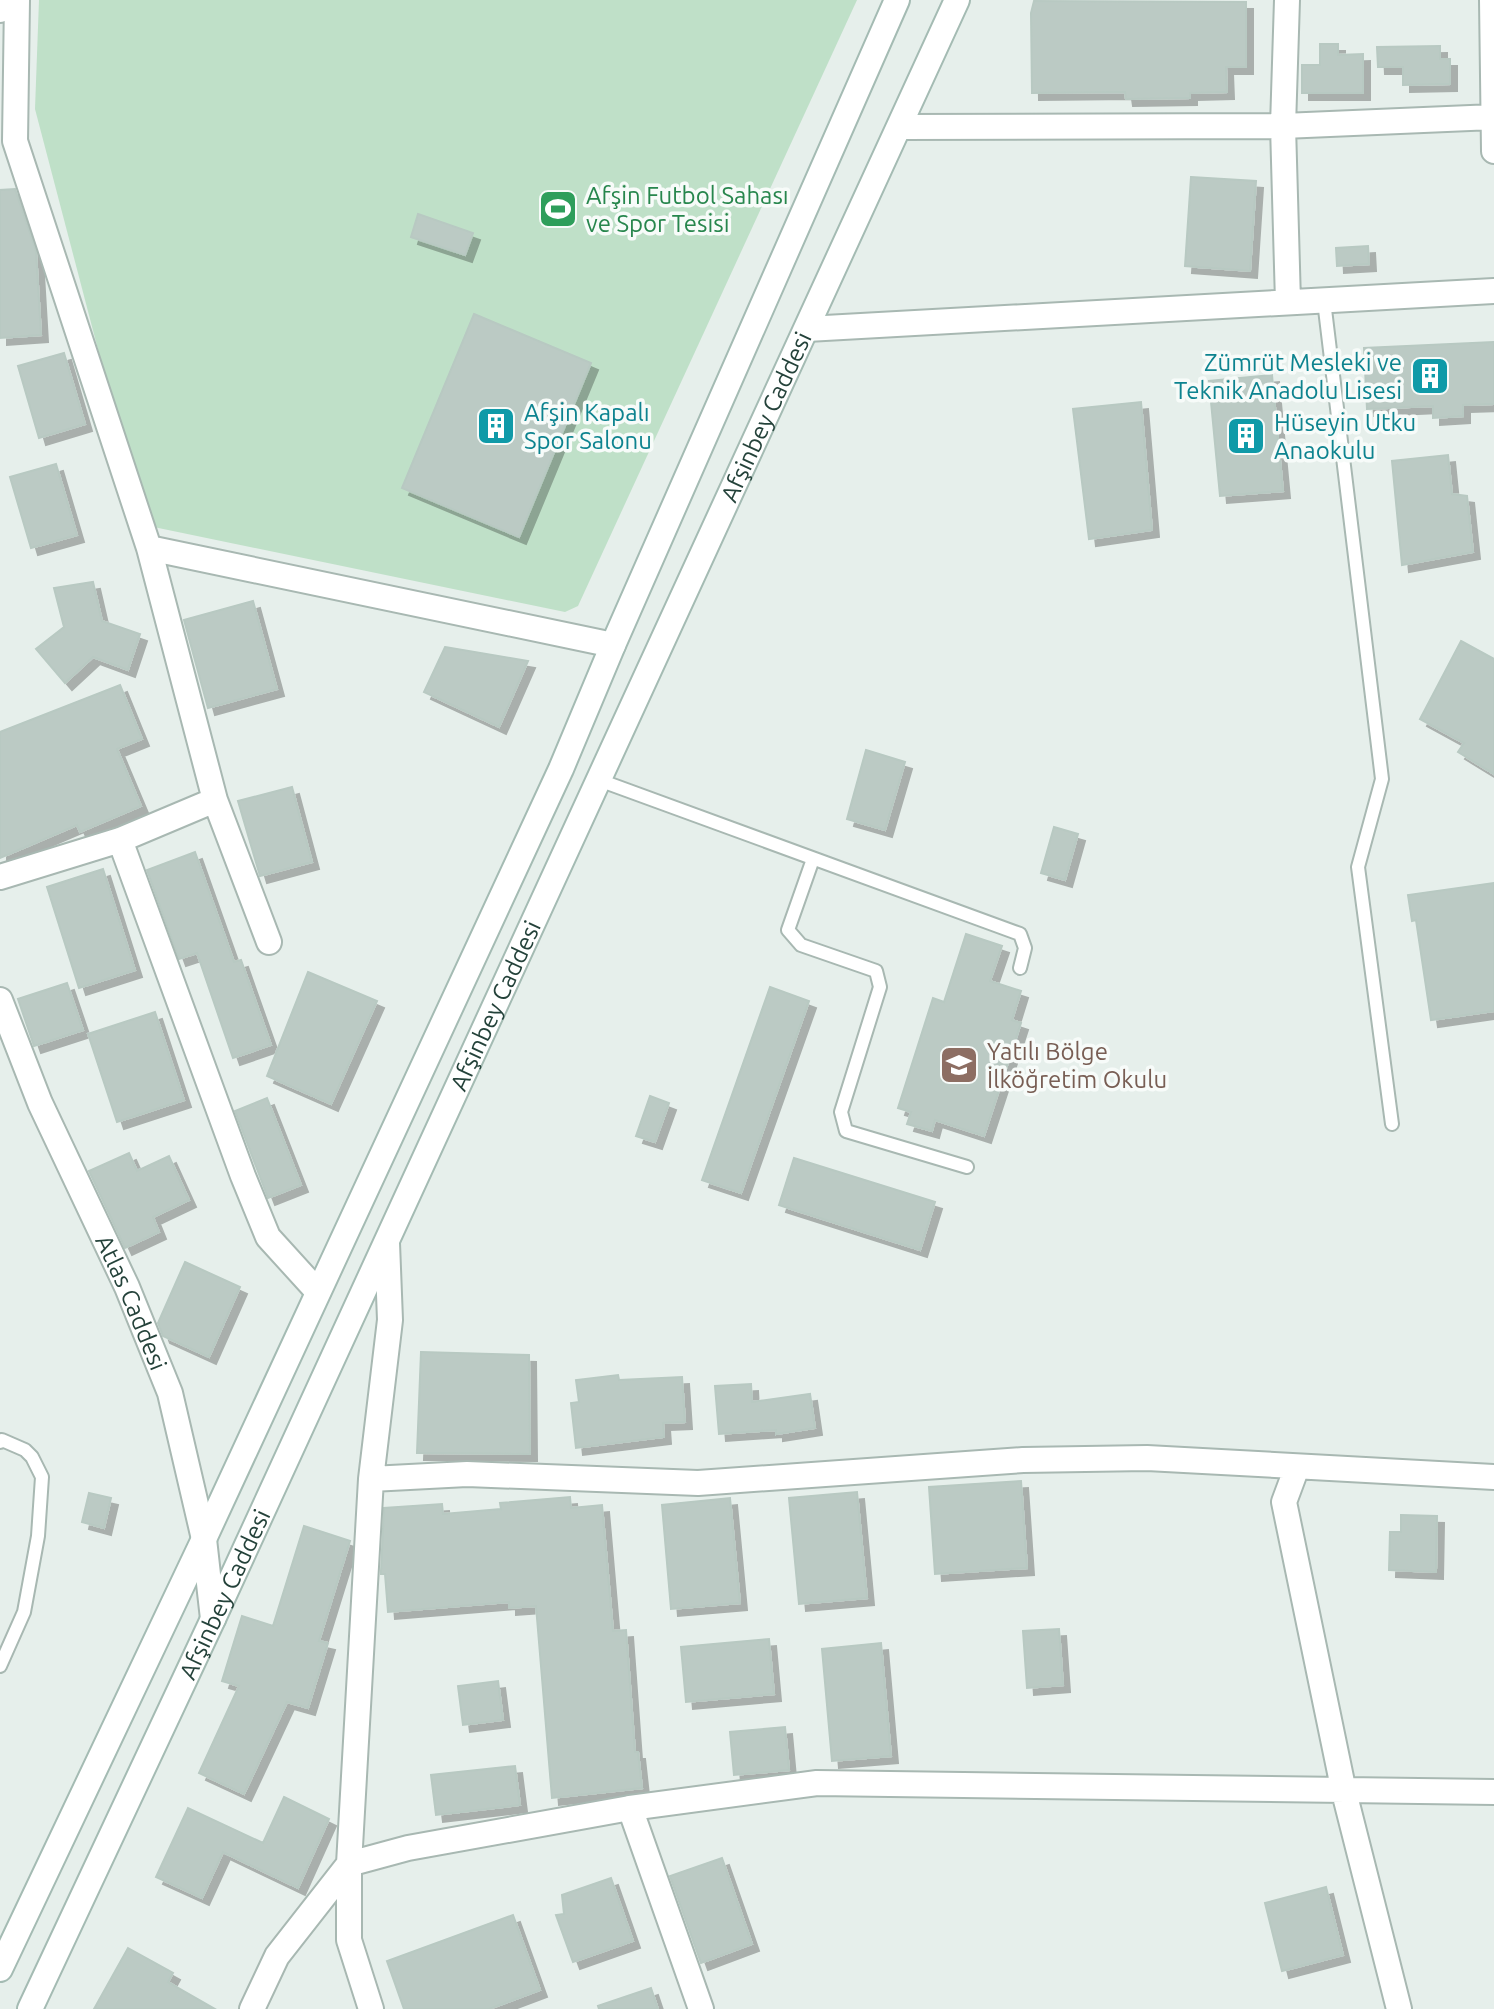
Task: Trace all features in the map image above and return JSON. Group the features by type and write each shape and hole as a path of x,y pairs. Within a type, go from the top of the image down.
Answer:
{"street":[{"path":"0,10 4,0"},
{"path":"17,0 15,141 149,548 215,800 269,942"},
{"name":"Afşinbey Caddesi","path":"0,1969 204,1539 555,783 897,0"},
{"name":"Afşinbey Caddesi","path":"30,2009 387,1243 957,0"},
{"path":"1287,0 1283,126 1288,302"},
{"path":"1492,0 1494,151"},
{"path":"900,127 1283,126 1494,117"},
{"path":"807,329 1494,291"},
{"path":"149,548 613,645"},
{"path":"0,877 120,840 215,800"},
{"path":"120,840 268,1237 318,1292"},
{"name":"Atlas Caddesi","path":"0,1000 40,1103 127,1287 170,1393 204,1539 213,1619"},
{"path":"371,2009 349,1940 349,1864 371,1479 390,1320 387,1243"},
{"path":"371,1479 467,1474 698,1483 1023,1460 1147,1458 1494,1477"},
{"path":"1297,1467 1284,1502 1344,1792 1399,2009"},
{"path":"252,2009 277,1956 349,1864 408,1848 630,1808 817,1783 1494,1792"},
{"path":"630,1808 701,2009"}],"lane":[{"path":"1324,301 1382,779 1358,867 1392,1124"},
{"path":"599,780 1020,934 1025,948 1020,968"},
{"path":"813,859 788,930 801,945 876,971 880,987 841,1112 846,1131 967,1167"},
{"path":"0,1442 2,1440 25,1450 42,1477 38,1536 24,1612 0,1666"}],"green space":[{"path":"39,0 857,0 578,606 565,612 144,525 35,109"}],"building":[{"path":"1034,1 1246,2 1246,67 1226,67 1227,92 1190,93 1190,98 1126,99 1125,92 1032,93 1031,13"},
{"path":"1320,44 1338,44 1338,55 1363,54 1363,93 1302,93 1302,65 1320,65"},
{"path":"1440,46 1440,59 1450,59 1450,84 1403,85 1403,67 1378,67 1377,47"},
{"path":"1191,177 1256,181 1250,271 1185,266"},
{"path":"15,189 36,251 41,335 0,338 0,190"},
{"path":"418,214 473,233 465,255 411,237"},
{"path":"1368,246 1369,264 1337,266 1336,248"},
{"name":"Afşin Kapalı Spor Salonu","path":"474,314 591,363 519,537 402,488"},
{"name":"Zümrüt Mesleki ve Teknik Anadolu Lisesi","path":"1494,342 1494,404 1463,405 1463,416 1433,418 1433,406 1367,409 1364,348"},
{"path":"64,353 85,424 39,438 18,366"},
{"name":"Hüseyin Utku Anaokulu","path":"1272,375 1283,491 1220,496 1209,381"},
{"path":"1141,402 1152,530 1089,539 1073,409"},
{"path":"1448,455 1452,494 1467,496 1473,552 1402,565 1392,461"},
{"path":"56,464 77,535 31,548 10,477"},
{"path":"93,582 102,621 140,634 128,670 93,657 65,683 36,649 64,627 54,588"},
{"path":"253,601 277,689 208,708 184,620"},
{"path":"1461,641 1494,659 1494,774 1458,752 1464,743 1420,719"},
{"path":"445,647 528,661 499,727 424,692"},
{"path":"120,685 142,739 117,749 141,806 80,832 77,825 0,858 0,732"},
{"path":"866,750 905,762 885,830 847,819"},
{"path":"292,787 312,862 260,876 238,801"},
{"path":"1054,827 1078,834 1065,880 1041,873"},
{"path":"195,852 234,962 241,960 271,1045 233,1058 197,953 179,959 147,870"},
{"path":"103,869 135,970 79,988 47,887"},
{"path":"1494,883 1494,1011 1431,1020 1416,920 1412,921 1408,895"},
{"name":"Yatılı Bölge İlköğretim Okulu","path":"966,934 1002,946 990,981 1021,991 1012,1020 1021,1023 984,1136 935,1120 932,1131 907,1124 911,1112 898,1108 933,998 944,1002"},
{"path":"308,972 377,1001 331,1104 267,1076"},
{"path":"67,983 83,1030 34,1046 18,999"},
{"path":"770,987 809,1001 741,1193 702,1180"},
{"path":"155,1012 184,1100 117,1122 88,1034"},
{"path":"650,1096 669,1103 655,1142 636,1136"},
{"path":"267,1098 301,1185 268,1198 235,1111"},
{"path":"129,1153 137,1171 169,1156 189,1200 153,1217 159,1232 125,1248 89,1171"},
{"path":"794,1158 935,1202 920,1250 779,1205"},
{"path":"185,1262 240,1287 209,1357 163,1336 158,1323"},
{"path":"421,1352 529,1355 530,1454 417,1453"},
{"path":"618,1375 619,1380 682,1377 685,1422 663,1423 664,1437 576,1448 571,1403 579,1402 576,1380"},
{"path":"751,1384 752,1402 810,1394 815,1428 776,1434 776,1430 719,1434 715,1386"},
{"path":"1021,1481 1027,1568 935,1574 929,1487"},
{"path":"857,1492 867,1598 799,1604 789,1498"},
{"path":"89,1493 111,1498 104,1528 82,1522"},
{"path":"570,1497 571,1508 602,1505 613,1631 626,1630 635,1752 638,1752 642,1788 552,1798 536,1606 509,1608 509,1602 388,1612 385,1574 381,1574 384,1508 442,1504 443,1514 501,1509 500,1503"},
{"path":"730,1498 740,1603 671,1609 662,1505"},
{"path":"1401,1515 1437,1516 1436,1572 1389,1570 1390,1532 1401,1532"},
{"path":"304,1526 350,1541 319,1641 328,1643 308,1708 287,1702 244,1794 199,1773 239,1686 222,1681 242,1616 273,1626"},
{"path":"1059,1629 1063,1685 1027,1688 1023,1631"},
{"path":"769,1639 774,1694 686,1702 681,1647"},
{"path":"881,1643 891,1756 832,1761 822,1649"},
{"path":"498,1681 503,1720 463,1725 458,1686"},
{"path":"785,1727 789,1770 734,1775 730,1732"},
{"path":"515,1766 520,1805 436,1815 431,1775"},
{"path":"284,1797 329,1819 298,1888 223,1852 202,1898 156,1877 188,1808 263,1843"},
{"path":"722,1858 752,1944 701,1963 670,1876"},
{"path":"611,1878 633,1941 573,1962 556,1915 564,1914 562,1895"},
{"path":"1326,1887 1343,1955 1282,1971 1265,1903"},
{"path":"513,1915 540,1990 489,2009 404,2009 387,1961"},
{"path":"128,1948 173,1973 168,1982 215,2009 94,2009"},
{"path":"651,1988 658,2009 599,2009 598,2006"}],"place":[{"name":"Afşin Futbol Sahası ve Spor Tesisi","path":"558,209"},
{"name":"Zümrüt Mesleki ve Teknik Anadolu Lisesi","path":"1430,376"},
{"name":"Afşin Kapalı Spor Salonu","path":"496,426"},
{"name":"Hüseyin Utku Anaokulu","path":"1246,436"},
{"name":"Yatılı Bölge İlköğretim Okulu","path":"959,1065"}]}
